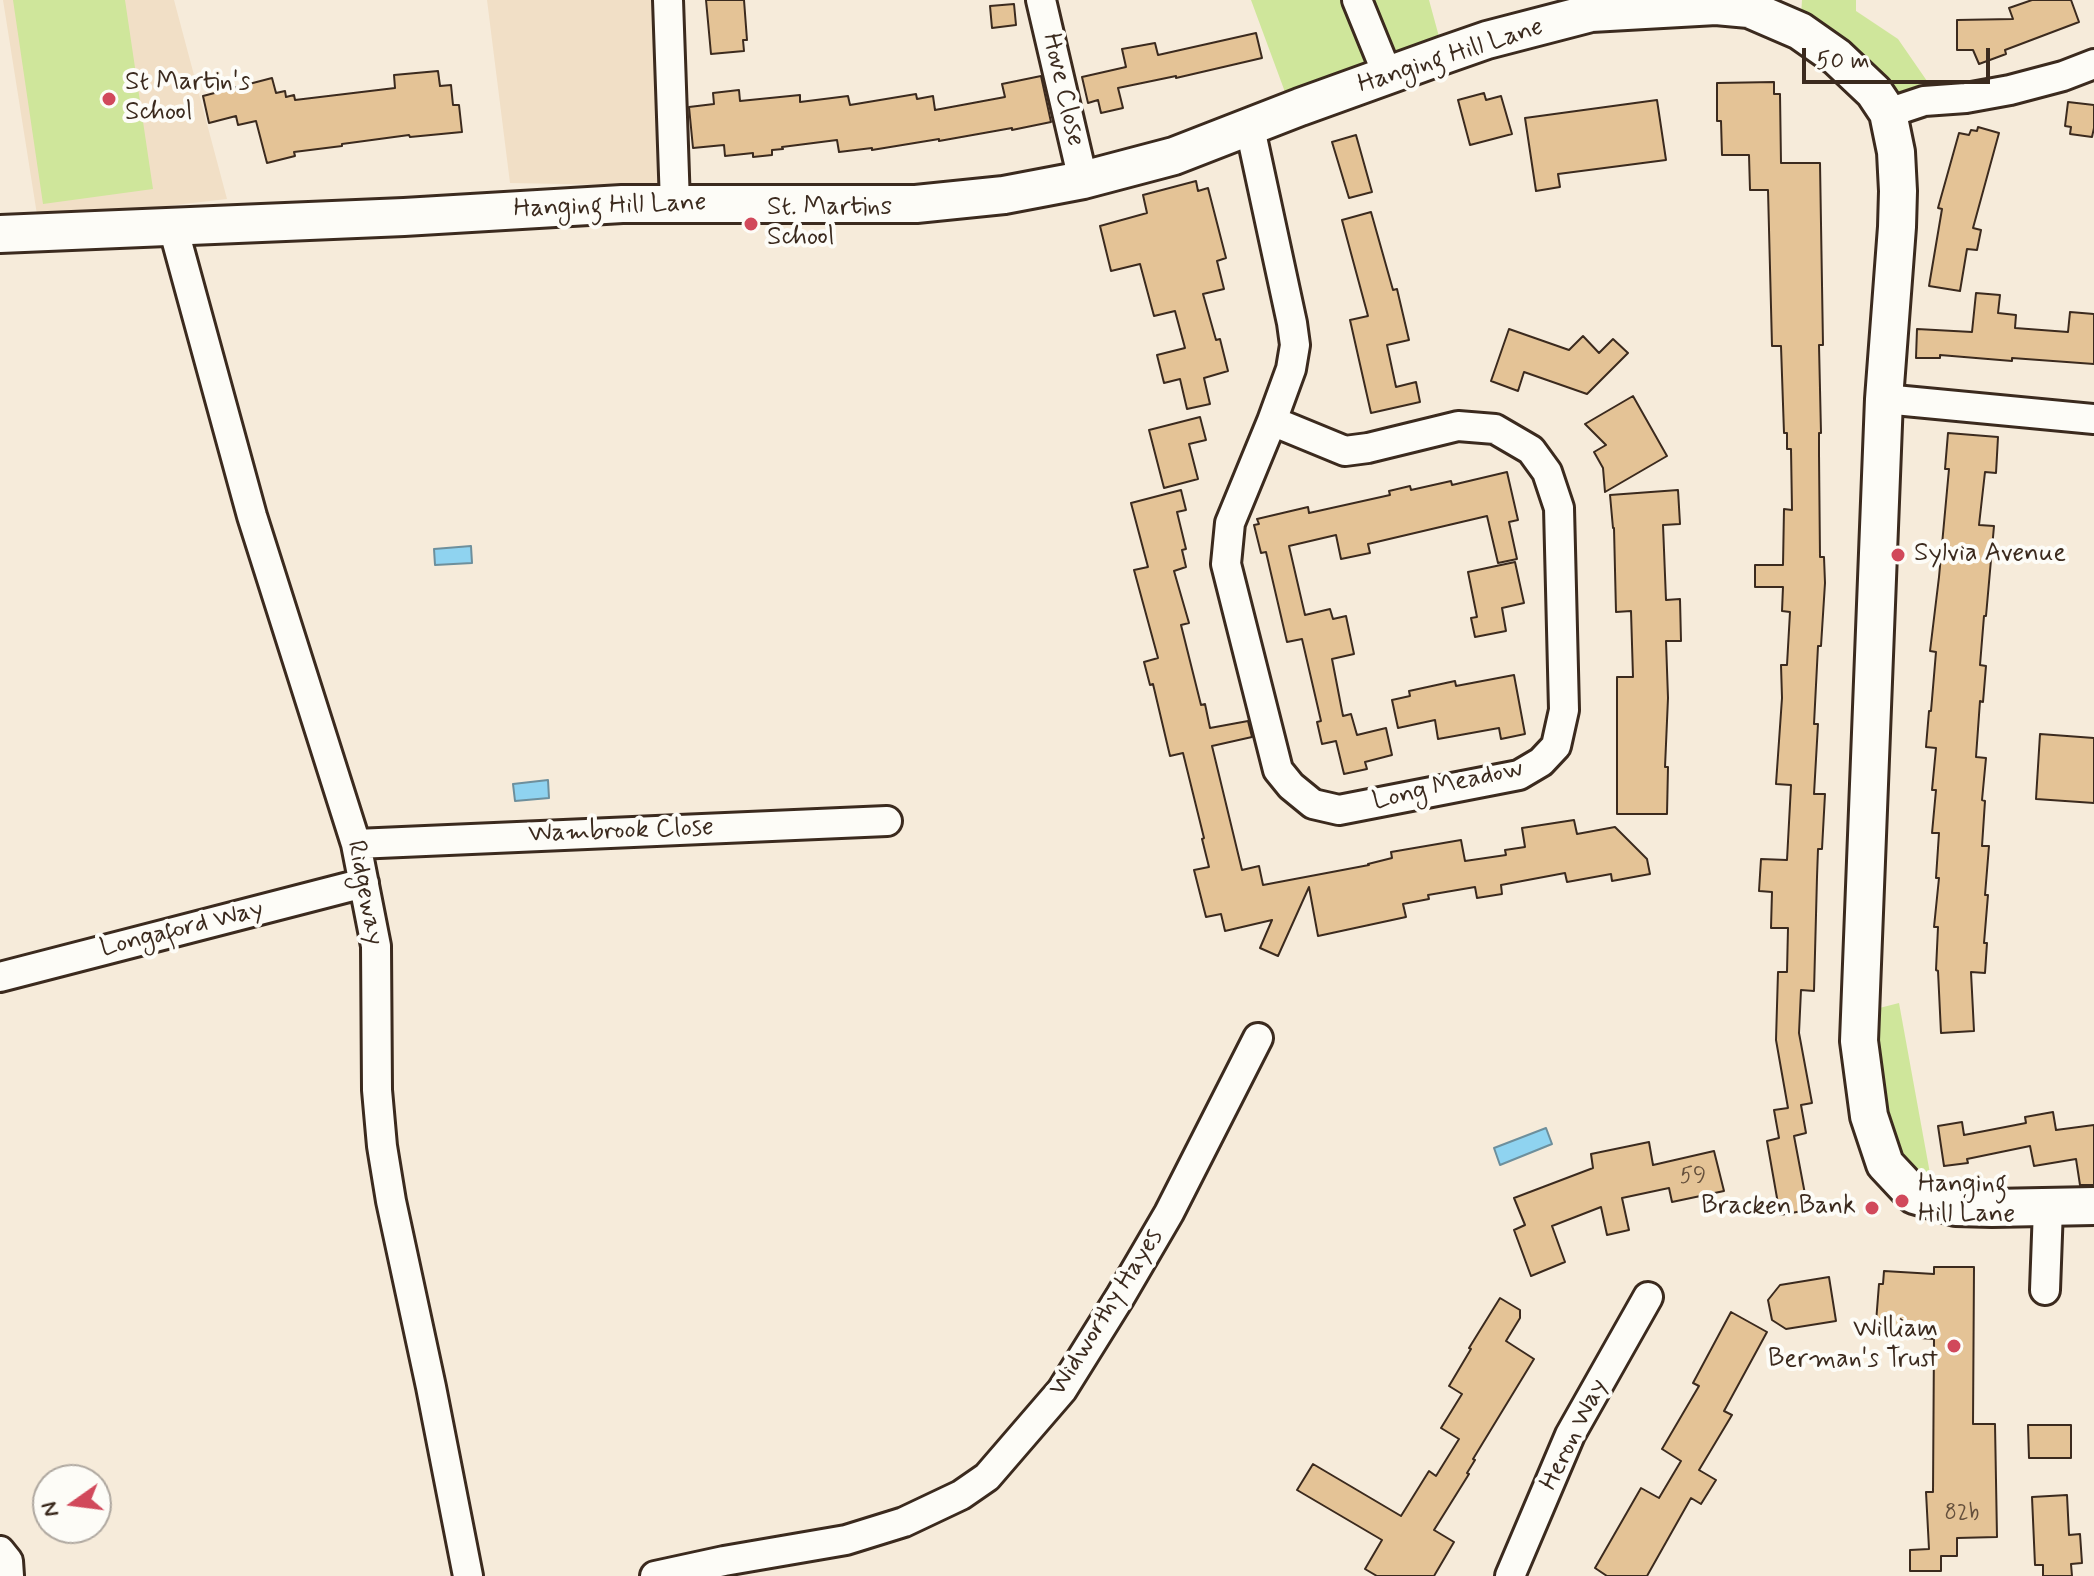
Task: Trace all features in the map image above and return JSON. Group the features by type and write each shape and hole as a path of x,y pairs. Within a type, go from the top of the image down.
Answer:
{"street":[{"path":"668,0 675,204"},
{"name":"Hove Close","path":"1041,0 1083,180"},
{"path":"1357,0 1388,76"},
{"name":"Hanging Hill Lane","path":"0,234 404,217 622,204 916,204 1004,195 1083,180 1174,156 1487,40 1591,13 1750,5 1800,31 1860,77 1888,113 1896,152 1898,191 1884,399 1859,1041 1869,1116 1885,1164 1914,1195 1956,1207 2094,1206"},
{"path":"1888,113 1924,101 2010,90 2094,64"},
{"name":"Long Meadow","path":"1250,128 1295,345 1291,369 1230,523 1226,564 1278,770 1291,786 1313,804 1339,810 1519,775 1541,762 1556,746 1564,710 1559,508 1547,472 1531,450 1495,429 1458,426 1345,451 1272,421"},
{"name":"Ridgeway","path":"173,227 252,516 356,844 376,946 377,1090 382,1146 468,1576"},
{"path":"1884,399 2094,419"},
{"name":"Wambrook Close","path":"356,844 887,821"},
{"name":"Longaford Way","path":"0,977 364,883"},
{"name":"Widworthy Hayes","path":"655,1576 846,1540 904,1522 961,1495 987,1477 1062,1390 1112,1310 1175,1202 1258,1038"},
{"path":"2045,1290 2048,1208"},
{"name":"Heron Way","path":"1510,1576 1570,1435 1648,1297"},
{"path":"0,1551 8,1561 9,1576"}],"shaded area":[{"name":"St Martin's School","path":"3,0 174,0 227,199 38,221"},
{"path":"487,0 657,0 663,186 510,183"}],"green space":[{"path":"13,0 125,0 153,189 43,204"},
{"path":"1251,0 1429,0 1444,55 1292,111"},
{"path":"1802,0 1856,0 1856,11 1898,39 1927,81 1907,91 1874,92 1800,31"},
{"path":"1899,1003 1933,1190 1885,1164 1860,1013"}],"water":[{"path":"471,546 472,563 435,565 434,549"},
{"path":"548,780 549,798 515,801 513,784"},
{"path":"1546,1128 1552,1144 1500,1165 1494,1148"}],"building":[{"path":"706,0 744,0 747,40 743,40 744,51 711,54"},
{"path":"2032,0 2071,0 2079,22 2005,50 2006,54 1979,64 1973,50 1957,50 1957,20 2013,19 2009,8"},
{"path":"1014,4 1016,25 992,28 990,6"},
{"path":"1256,33 1262,58 1118,88 1123,108 1101,113 1098,100 1088,103 1082,77 1126,67 1122,49 1155,43 1158,55"},
{"path":"438,71 440,86 451,85 453,105 459,105 462,132 342,144 294,152 295,156 267,163 256,121 238,125 236,116 209,123 203,96 272,78 276,93 285,91 286,97 294,95 295,100 395,88 394,75"},
{"path":"1041,76 1051,122 872,150 839,152 837,140 782,147 772,150 772,155 753,157 753,153 725,156 724,145 693,148 689,107 714,104 713,93 739,90 740,101 800,95 800,102 848,96 850,105 916,94 917,99 933,96 935,110 1005,97 1002,84"},
{"path":"1774,82 1774,94 1780,94 1781,163 1820,163 1823,345 1819,345 1820,557 1824,557 1825,583 1814,724 1818,724 1814,794 1825,794 1822,849 1818,849 1814,991 1801,990 1799,1033 1812,1103 1801,1105 1806,1133 1794,1136 1808,1210 1780,1215 1767,1141 1779,1138 1774,1110 1788,1108 1776,1040 1778,972 1787,972 1788,928 1771,928 1772,892 1759,891 1761,859 1787,860 1791,785 1776,784 1781,665 1787,665 1790,612 1782,611 1783,587 1755,587 1755,565 1783,565 1784,509 1792,510 1791,449 1787,449 1787,433 1784,433 1781,346 1772,346 1768,190 1750,190 1749,155 1722,155 1721,121 1717,121 1717,83"},
{"path":"1484,93 1486,100 1501,96 1512,134 1470,145 1458,100"},
{"path":"1657,100 1666,160 1558,174 1560,187 1536,191 1525,118"},
{"path":"2068,102 2094,105 2092,137 2070,134 2071,127 2065,126"},
{"path":"1978,127 1999,133 1973,228 1981,230 1977,250 1967,249 1960,291 1929,286 1942,209 1938,208 1959,133 1969,135 1971,130 1977,131"},
{"path":"1356,135 1372,192 1349,198 1332,142"},
{"path":"1196,181 1198,191 1208,188 1226,258 1217,261 1224,289 1203,294 1228,371 1204,378 1210,404 1187,409 1180,379 1164,383 1157,355 1185,348 1175,311 1154,316 1140,264 1111,271 1100,226 1147,213 1143,195"},
{"path":"1371,212 1393,290 1397,289 1409,340 1387,345 1396,387 1416,382 1420,402 1371,413 1350,320 1368,316 1342,220"},
{"path":"1976,293 2000,295 1998,313 2016,315 2015,328 2068,332 2070,312 2094,314 2094,364 1940,355 1940,358 1916,358 1917,329 1972,332"},
{"path":"1509,329 1569,350 1583,336 1599,353 1613,339 1628,353 1587,394 1524,372 1518,391 1491,381"},
{"path":"1633,396 1667,456 1605,492 1603,468 1594,452 1606,445 1585,424"},
{"path":"1200,417 1206,440 1189,444 1198,479 1164,488 1149,430"},
{"path":"1948,433 1998,437 1996,473 1985,472 1979,525 1994,526 1980,665 1986,666 1976,757 1986,758 1982,800 1985,801 1982,846 1989,846 1985,895 1988,895 1985,973 1971,972 1974,1031 1941,1033 1936,970 1938,927 1934,927 1939,833 1932,833 1936,748 1926,747 1936,652 1930,651 1949,469 1945,469"},
{"path":"1507,472 1518,520 1509,522 1517,559 1498,563 1487,516 1368,544 1370,553 1341,559 1336,535 1289,546 1305,615 1330,609 1333,619 1346,616 1354,654 1332,659 1343,716 1351,714 1357,735 1386,728 1392,755 1365,762 1367,769 1344,774 1336,741 1322,744 1317,722 1321,721 1302,639 1287,642 1266,552 1261,553 1254,525 1259,524 1257,519 1308,507 1309,513 1390,495 1389,491 1410,486 1411,490 1451,481 1452,485"},
{"path":"1181,490 1186,510 1177,512 1186,549 1182,550 1186,567 1174,571 1189,623 1181,625 1201,705 1205,704 1210,728 1248,721 1252,737 1212,746 1242,870 1259,866 1263,885 1369,865 1392,858 1391,852 1461,840 1465,861 1506,855 1505,850 1525,847 1522,828 1574,820 1577,834 1615,827 1647,859 1650,874 1612,881 1611,874 1567,882 1565,873 1501,885 1502,894 1477,898 1475,887 1428,895 1429,899 1403,904 1406,917 1318,936 1309,887 1278,956 1260,948 1272,920 1225,931 1221,914 1206,917 1194,870 1209,867 1204,838 1183,753 1170,756 1153,684 1150,685 1144,662 1158,658 1134,570 1148,567 1131,503"},
{"path":"1678,490 1680,524 1663,525 1666,600 1680,599 1681,641 1666,641 1667,814 1617,814 1617,677 1633,677 1631,611 1616,612 1610,495"},
{"path":"1515,562 1524,603 1502,608 1506,631 1475,637 1471,618 1477,617 1468,572"},
{"path":"1514,675 1525,734 1501,739 1499,728 1438,739 1435,720 1398,728 1392,700 1410,696 1409,691 1455,681 1456,686"},
{"path":"2040,734 2094,738 2094,803 2036,799"},
{"path":"2053,1112 2056,1130 2094,1125 2094,1185 2080,1185 2076,1159 2034,1166 2030,1146 1967,1159 1968,1163 1944,1166 1938,1126 1962,1122 1964,1135 2026,1123 2025,1117"},
{"path":"1649,1142 1653,1165 1714,1151 1724,1191 1672,1202 1669,1188 1622,1198 1629,1230 1607,1235 1601,1207 1552,1226 1565,1262 1531,1276 1514,1230 1525,1225 1514,1198 1593,1168 1591,1154"},
{"path":"1934,1267 1974,1267 1973,1424 1995,1424 1997,1537 1957,1538 1957,1556 1941,1556 1941,1571 1910,1571 1910,1550 1929,1549 1926,1492 1933,1492 1934,1339 1875,1335 1879,1284 1883,1284 1884,1271 1934,1274"},
{"path":"1829,1277 1836,1321 1786,1329 1772,1320 1768,1300 1780,1285"},
{"path":"1500,1298 1520,1310 1520,1318 1506,1341 1534,1359 1434,1530 1454,1542 1434,1576 1377,1576 1365,1569 1382,1540 1297,1490 1313,1464 1401,1516 1429,1471 1436,1476 1459,1439 1441,1428 1462,1394 1449,1386"},
{"path":"1731,1312 1767,1332 1724,1411 1732,1415 1699,1470 1716,1480 1701,1504 1691,1498 1647,1576 1607,1576 1595,1568 1641,1488 1659,1498 1681,1461 1662,1449 1699,1386 1693,1383"},
{"path":"2028,1425 2071,1425 2071,1458 2029,1458"},
{"path":"2067,1495 2069,1535 2080,1534 2082,1563 2071,1564 2072,1576 2043,1576 2043,1565 2035,1565 2032,1497"}],"place":[{"name":"St Martin's School","path":"109,99"},
{"name":"St. Martins School","path":"751,224"},
{"name":"Sylvia Avenue","path":"1898,555"},
{"name":"Hanging Hill Lane","path":"1902,1201"},
{"name":"Bracken Bank","path":"1872,1208"},
{"name":"William Berman's Trust","path":"1954,1346"}]}
